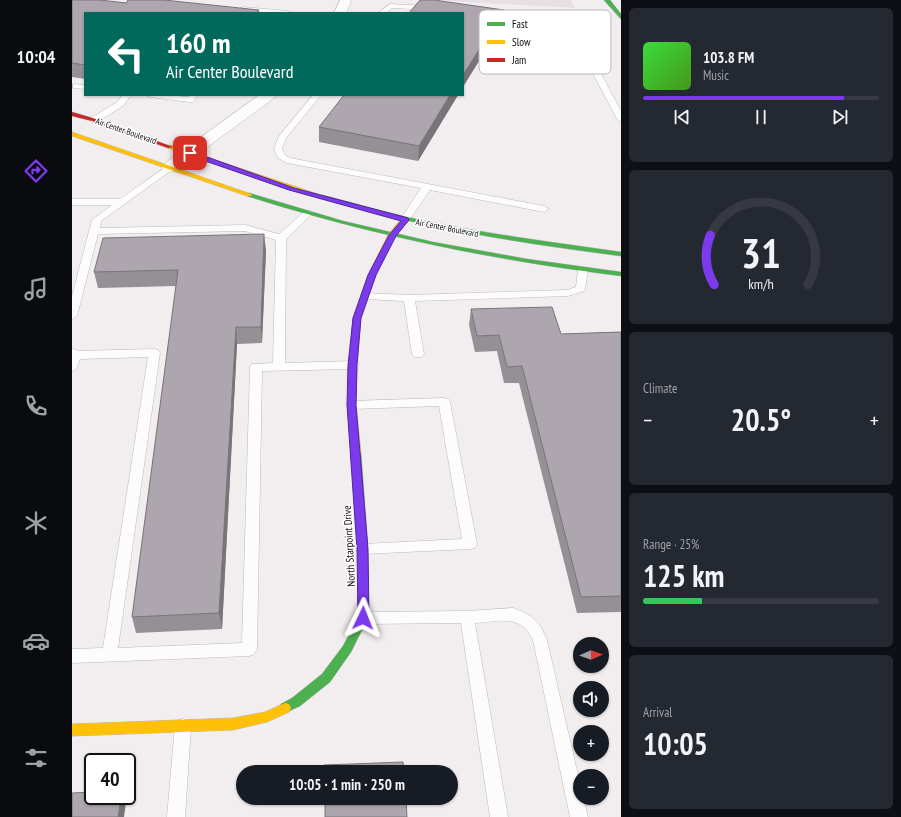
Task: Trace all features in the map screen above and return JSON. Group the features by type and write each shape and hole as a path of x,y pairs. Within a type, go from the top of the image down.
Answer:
{"main road":[{"path":"607,0 621,17"},
{"name":"Air Center Boulevard","path":"72,114 94,120 292,189 405,220 521,242 621,254"},
{"name":"Air Center Boulevard","path":"72,134 308,213 392,235 471,252 583,270 621,274"},
{"name":"North Starpoint Drive","path":"72,730 233,724 267,717 296,702 326,678 347,649 363,618 363,549 352,405 353,365 357,318 372,275 392,235 405,220"}],"street":[{"path":"170,167 268,96"}],"lane":[{"path":"383,12 390,6 437,8"},
{"path":"234,8 277,12"},
{"path":"597,74 621,119"},
{"path":"94,120 120,104 126,96"},
{"path":"158,96 190,100 193,96"},
{"path":"316,96 282,138 278,149 281,156 287,160 544,209"},
{"path":"72,316 97,220 170,167"},
{"path":"405,220 427,187"},
{"path":"72,202 122,202"},
{"path":"279,367 281,238 308,213"},
{"path":"94,232 245,228 281,238"},
{"path":"365,296 409,298 568,293 580,289 583,270"},
{"path":"409,298 418,354"},
{"path":"73,358 154,353 110,654"},
{"path":"72,656 249,649 256,367 353,365"},
{"path":"352,405 444,402 470,544 363,549"},
{"path":"363,618 467,617 513,614 535,628 540,640 579,817"},
{"path":"467,617 499,817"},
{"path":"176,817 183,726"}],"shaded area":[{"path":"431,0 571,0 575,8"}],"building":[{"path":"72,0 100,0 126,3 128,0 164,0 259,10 257,12 84,12 84,65 72,63"},
{"path":"420,0 434,0 504,10 479,10 479,50 464,73 464,12 410,12"},
{"path":"343,96 449,96 419,146 319,127"},
{"path":"264,234 261,327 236,327 219,613 132,617 178,270 94,272 103,238"},
{"path":"552,307 561,334 621,332 621,596 581,597 522,366 507,367 499,335 477,336 471,309"},
{"path":"403,762 403,765 324,765"},
{"path":"84,792 84,805 120,805 118,817 72,817 72,793"},
{"path":"325,805 406,805 407,817 325,817"}],"traffic: fast":[{"path":"607,0 621,17"},
{"path":"249,195 340,222 433,244 527,261 621,274"},
{"path":"322,197 359,208 433,225 545,244 621,254"},
{"path":"285,708 296,702 326,678 347,649 363,618 363,549 356,453"}],"traffic: slow":[{"path":"72,134 249,195"},
{"path":"170,147 322,197"},
{"path":"356,453 352,405 353,365 357,318 372,275 392,235 405,220"},
{"path":"72,730 233,724 267,717 285,708"}],"traffic: jam":[{"path":"72,114 94,120 170,147"}],"route":[{"path":"190,153 292,189 405,220 392,235 372,275 357,318 353,365 352,405 363,549 363,618"}]}
